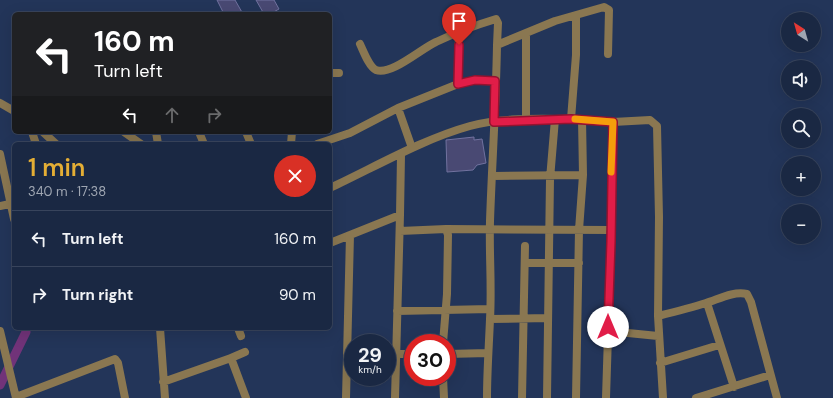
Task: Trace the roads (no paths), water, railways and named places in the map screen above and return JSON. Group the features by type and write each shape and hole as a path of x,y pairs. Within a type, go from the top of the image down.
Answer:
{"street":[{"path":"497,45 576,14 604,7 609,10 608,54"},
{"path":"571,119 576,55 576,14"},
{"path":"360,44 373,68 382,70 401,63 434,42 496,19 498,23 490,229 490,319 487,398"},
{"path":"458,84 459,32"},
{"path":"526,33 526,120"},
{"path":"332,73 339,73"},
{"path":"323,142 350,133 398,108 458,84 475,80 495,81"},
{"path":"0,103 12,110"},
{"path":"398,108 412,148"},
{"path":"547,398 550,176 555,119"},
{"path":"576,398 580,230 583,175 582,119"},
{"path":"332,187 401,155 412,148 464,128 494,122 526,120 582,119 613,122 650,120 657,126 659,218 658,336 663,398"},
{"path":"606,398 613,122"},
{"path":"45,134 54,142"},
{"path":"127,134 138,142"},
{"path":"0,154 12,203 0,206"},
{"path":"394,334 397,311 401,155"},
{"path":"493,176 583,175"},
{"path":"332,242 400,215"},
{"path":"400,231 446,229 611,230"},
{"path":"444,334 448,235 446,229"},
{"path":"350,235 350,334"},
{"path":"522,398 525,246"},
{"path":"525,263 579,263"},
{"path":"658,316 707,303 720,297 742,293 747,294 751,302 777,398"},
{"path":"707,303 719,345 734,388"},
{"path":"397,311 490,309"},
{"path":"490,319 548,318"},
{"path":"0,330 16,398 116,359 125,398"},
{"path":"160,330 165,398"},
{"path":"608,331 658,336"},
{"path":"660,363 719,345"},
{"path":"163,382 245,352"},
{"path":"456,354 488,353"},
{"path":"231,358 246,398"},
{"path":"696,398 734,388 770,375"},
{"path":"346,396 347,386"},
{"path":"394,386 395,398"},
{"path":"443,386 444,398"}],"waterway":[{"path":"0,385 26,332"}]}
